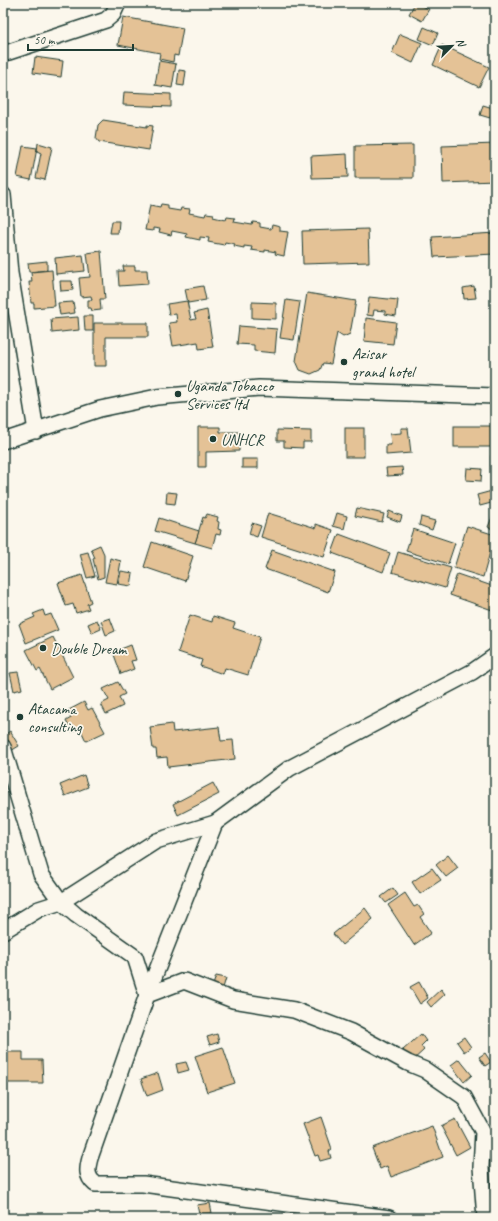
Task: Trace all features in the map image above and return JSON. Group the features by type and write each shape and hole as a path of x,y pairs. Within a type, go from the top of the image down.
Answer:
{"street":[{"path":"3,54 106,20 112,14 118,3"},
{"path":"3,195 6,273 36,431"},
{"path":"3,441 100,409 157,397 259,388 351,392 433,392 495,396"},
{"path":"3,931 40,909 61,902 156,841 214,823 290,768 472,672 495,656"},
{"path":"3,747 41,874 61,902 76,916 135,957 147,995"},
{"path":"214,823 147,995 90,1158 87,1172 95,1184 108,1186 143,1184 389,1218"},
{"path":"147,995 184,981 233,1000 294,1010 352,1032 408,1063 426,1070 464,1097 483,1132 481,1167 485,1218"}],"building":[{"path":"415,3 429,9 422,21 409,14"},
{"path":"123,17 183,28 178,56 174,55 173,62 159,59 160,53 118,45"},
{"path":"424,27 438,33 433,45 419,39"},
{"path":"400,34 422,43 413,63 392,53"},
{"path":"442,45 489,67 479,87 433,65"},
{"path":"35,57 63,61 61,77 33,73"},
{"path":"159,61 176,64 172,88 155,85"},
{"path":"179,70 186,71 184,86 177,85"},
{"path":"124,92 171,94 171,107 123,105"},
{"path":"483,105 493,108 490,118 480,115"},
{"path":"103,120 147,127 147,125 153,126 149,150 99,142 96,138 98,125"},
{"path":"38,143 52,147 45,180 36,178 41,153 37,151"},
{"path":"495,144 495,181 443,183 442,146"},
{"path":"413,145 413,178 355,178 355,146"},
{"path":"23,146 37,148 31,180 17,177"},
{"path":"347,154 348,177 312,178 311,156"},
{"path":"161,204 168,205 168,209 180,211 181,208 190,209 189,213 205,216 206,213 214,214 213,217 226,220 227,217 235,218 234,222 252,225 253,222 260,223 260,227 271,229 272,225 280,227 280,231 288,232 284,256 275,254 276,252 251,250 252,247 244,246 244,248 225,242 224,245 208,242 209,238 200,237 200,240 186,237 187,234 172,231 171,235 159,232 160,229 153,228 153,231 145,230 150,205 160,207"},
{"path":"112,221 119,221 118,233 110,233"},
{"path":"368,229 369,262 303,264 302,231"},
{"path":"495,233 495,254 434,257 432,237"},
{"path":"101,251 105,299 100,299 101,310 92,311 91,308 88,308 88,300 92,300 91,296 81,297 79,278 90,277 87,253"},
{"path":"83,255 85,271 56,274 55,258"},
{"path":"47,261 47,270 29,272 28,263"},
{"path":"123,266 135,266 135,270 147,270 148,284 119,286 118,271 124,271"},
{"path":"52,270 55,306 34,308 34,303 31,303 29,282 32,282 31,272"},
{"path":"60,281 72,281 73,290 61,291"},
{"path":"203,286 206,300 188,303 185,289"},
{"path":"474,286 476,298 464,299 463,288"},
{"path":"307,293 356,301 350,334 343,337 337,333 331,364 323,363 320,370 311,374 300,370 296,361"},
{"path":"369,297 398,300 396,316 385,314 385,311 374,310 373,316 367,315"},
{"path":"286,300 300,302 294,340 280,338"},
{"path":"187,301 191,320 196,319 194,313 207,310 213,347 199,349 198,342 173,346 169,323 177,322 176,314 169,315 167,304"},
{"path":"73,302 75,313 60,315 58,303"},
{"path":"252,302 276,303 276,319 252,318"},
{"path":"84,316 93,316 93,331 85,331"},
{"path":"78,317 79,330 52,333 51,319"},
{"path":"366,318 396,322 393,344 364,341"},
{"path":"94,323 148,323 148,337 106,337 106,366 94,366"},
{"path":"239,326 277,329 275,353 254,351 254,345 237,344"},
{"path":"454,426 495,426 495,447 454,447"},
{"path":"198,427 220,427 220,432 239,432 239,451 206,452 206,467 198,467"},
{"path":"345,428 364,428 364,457 345,457"},
{"path":"401,428 408,428 411,453 386,455 386,445 391,445 390,434 401,433"},
{"path":"277,430 311,431 311,442 303,442 303,448 284,447 284,441 277,441"},
{"path":"491,456 495,456 495,483 491,483"},
{"path":"242,459 258,459 258,468 242,468"},
{"path":"402,467 403,475 387,476 386,468"},
{"path":"467,468 482,469 481,481 466,480"},
{"path":"492,491 495,502 480,506 477,495"},
{"path":"167,492 177,493 175,504 166,503"},
{"path":"357,508 384,514 382,522 355,516"},
{"path":"495,510 495,530 488,527"},
{"path":"389,511 402,516 400,522 387,517"},
{"path":"268,513 316,528 316,524 333,530 324,557 261,537"},
{"path":"337,513 347,516 344,529 333,526"},
{"path":"207,514 218,517 218,529 221,530 220,535 216,534 212,548 195,543 203,517 205,518"},
{"path":"421,517 435,521 432,530 419,525"},
{"path":"159,518 199,531 195,543 155,531"},
{"path":"252,523 261,526 257,537 249,534"},
{"path":"467,526 495,535 483,577 454,568"},
{"path":"413,529 455,543 448,564 406,551"},
{"path":"339,534 390,553 383,572 332,553"},
{"path":"152,542 193,556 185,581 144,567"},
{"path":"100,545 104,554 104,577 98,579 93,559 95,558 91,549"},
{"path":"272,550 335,572 328,592 265,569"},
{"path":"88,552 95,576 87,578 80,554"},
{"path":"398,552 451,568 445,588 392,572"},
{"path":"110,558 121,561 117,584 105,582"},
{"path":"121,571 133,573 131,586 118,584"},
{"path":"457,574 495,587 495,611 450,595"},
{"path":"82,575 91,602 87,604 89,609 76,613 73,604 66,606 58,583"},
{"path":"43,610 45,616 51,614 58,630 26,643 19,624 35,617 33,614"},
{"path":"190,615 212,622 213,616 235,623 233,628 260,637 248,675 225,668 223,674 200,666 202,660 178,652"},
{"path":"110,618 115,631 106,635 101,621"},
{"path":"97,620 101,629 92,633 88,624"},
{"path":"53,637 73,677 50,689 40,669 37,671 26,650"},
{"path":"131,645 136,660 131,661 134,669 121,674 113,652"},
{"path":"18,672 22,689 14,691 10,673"},
{"path":"118,682 125,694 119,697 123,706 106,714 101,704 109,700 103,689"},
{"path":"84,702 88,710 92,708 105,732 86,741 80,728 72,732 66,721 71,718 67,711"},
{"path":"172,724 173,732 219,727 221,741 233,740 235,759 168,767 167,757 157,758 156,749 153,749 150,727"},
{"path":"10,731 19,746 9,752 3,742 3,736"},
{"path":"84,775 88,787 65,796 60,785"},
{"path":"213,783 219,794 178,815 173,804"},
{"path":"448,855 458,868 446,877 436,865"},
{"path":"432,868 441,880 420,894 412,882"},
{"path":"393,888 398,895 386,903 381,897"},
{"path":"405,893 414,907 418,905 424,914 420,917 431,933 414,945 388,905"},
{"path":"365,908 373,919 342,945 333,934"},
{"path":"216,976 226,978 223,988 213,985"},
{"path":"419,982 428,998 420,1004 410,987"},
{"path":"441,989 445,994 431,1007 427,1002"},
{"path":"217,1034 219,1042 210,1045 207,1037"},
{"path":"421,1034 426,1041 421,1046 424,1050 412,1061 403,1050"},
{"path":"464,1037 471,1047 464,1052 457,1042"},
{"path":"223,1047 235,1083 207,1092 195,1056"},
{"path":"3,1052 23,1052 23,1060 42,1060 43,1083 3,1083"},
{"path":"485,1053 491,1062 485,1066 479,1057"},
{"path":"459,1059 472,1075 464,1082 451,1065"},
{"path":"186,1062 189,1070 178,1073 176,1064"},
{"path":"158,1073 163,1090 147,1096 141,1079"},
{"path":"321,1117 332,1149 329,1151 331,1158 320,1161 318,1155 315,1156 303,1124"},
{"path":"455,1119 470,1147 456,1155 441,1126"},
{"path":"432,1126 443,1157 391,1177 387,1166 380,1169 372,1148"},
{"path":"210,1203 212,1213 199,1214 197,1205"},
{"path":"248,1214 255,1218 246,1218"}],"place":[{"name":"Azisar grand hotel","path":"344,362"},
{"name":"Uganda Tobacco Services ltd","path":"178,394"},
{"name":"UNHCR","path":"213,439"},
{"name":"Double Dream","path":"43,648"},
{"name":"Atacama consulting","path":"20,717"}]}
